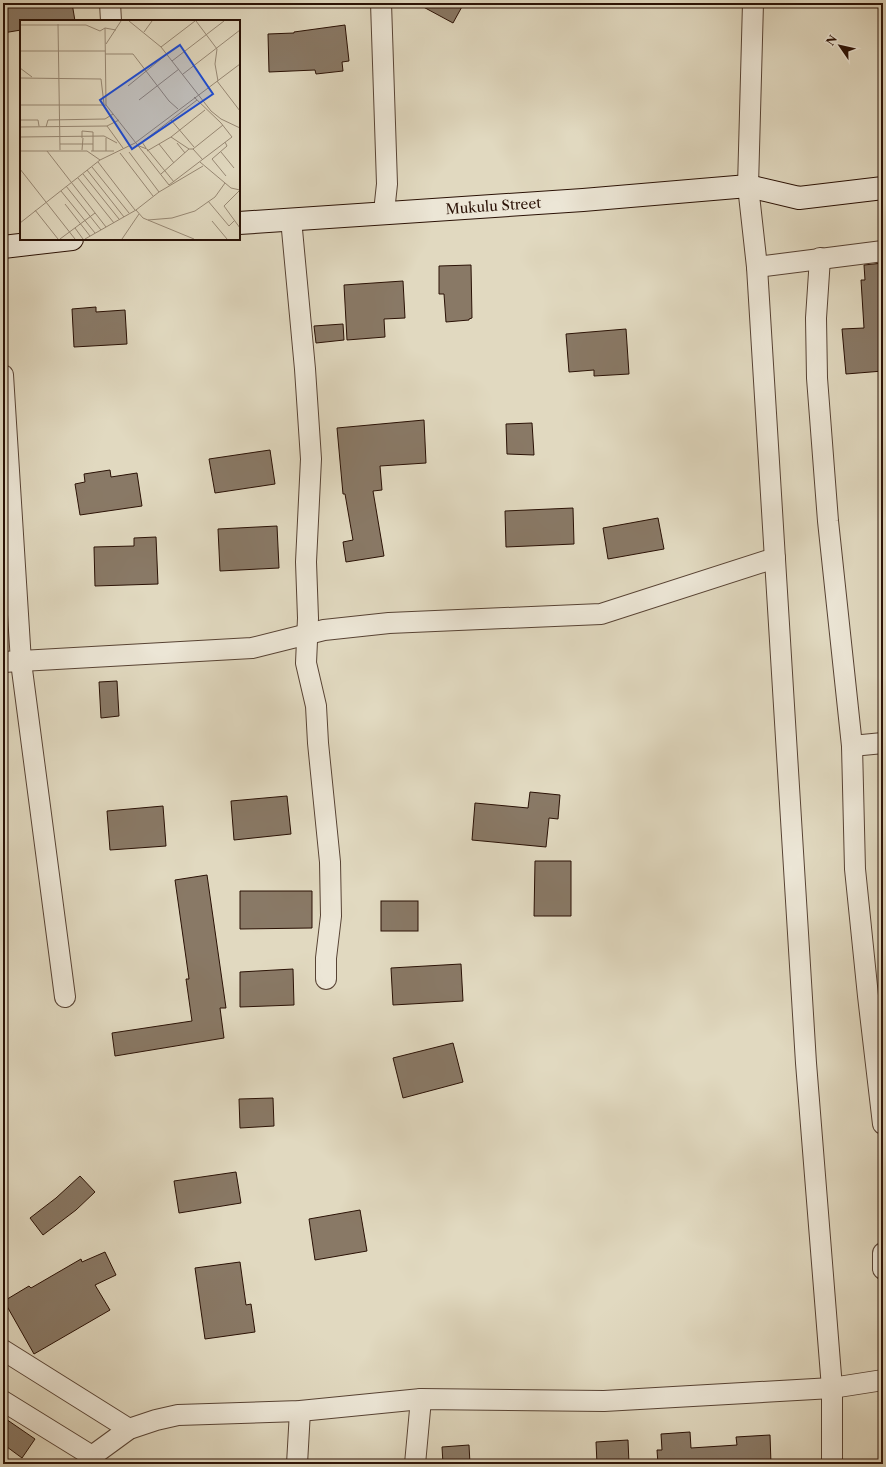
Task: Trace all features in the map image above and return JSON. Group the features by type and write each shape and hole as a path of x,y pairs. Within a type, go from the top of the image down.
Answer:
{"street":[{"path":"110,3 111,20"},
{"path":"382,3 387,184 384,212"},
{"path":"753,3 748,186 757,267 806,1063 832,1388 832,1464"},
{"name":"Mukulu Street","path":"240,223 384,212 583,200 748,186 799,198 883,188"},
{"path":"291,219 305,369 311,459 306,562 308,634 306,663 316,706 318,743 330,862 331,916 326,958 326,980"},
{"path":"3,247 63,240"},
{"path":"757,267 883,251"},
{"path":"820,258 816,318 817,378 828,521 852,746 856,869 868,996 883,1124"},
{"path":"3,375 12,662 65,996"},
{"path":"12,662 252,648 324,630 389,623 601,614 775,558"},
{"path":"852,746 883,743"},
{"path":"883,1253 883,1269"},
{"path":"3,1350 129,1429"},
{"path":"3,1401 90,1460 129,1429 156,1420 178,1415 300,1411 421,1399 604,1402 832,1388 883,1380"},
{"path":"415,1464 421,1399"},
{"path":"297,1464 300,1411"}],"building":[{"path":"16,3 72,3 75,20 20,20 20,30 3,33 3,7 16,5"},
{"path":"416,3 464,3 453,23"},
{"path":"345,25 349,61 342,62 343,71 316,74 315,70 269,72 268,34 294,33"},
{"path":"883,263 883,371 846,374 842,329 864,328 861,280 865,280 864,265"},
{"path":"471,265 472,318 469,320 446,322 444,294 439,294 439,266"},
{"path":"403,281 405,318 384,319 385,337 347,340 344,285"},
{"path":"96,307 96,312 125,310 127,344 74,347 72,309"},
{"path":"343,324 344,340 316,343 314,326"},
{"path":"626,329 629,374 594,376 594,370 569,372 566,334"},
{"path":"424,420 426,463 380,466 382,490 373,491 384,556 346,562 343,542 353,540 345,494 343,494 337,428"},
{"path":"532,423 534,455 507,454 506,424"},
{"path":"270,450 275,484 215,493 209,459"},
{"path":"110,470 111,477 137,473 142,506 80,515 75,484 85,482 84,474"},
{"path":"573,508 574,544 506,547 505,511"},
{"path":"658,518 664,549 608,559 603,528"},
{"path":"277,526 279,568 220,571 218,529"},
{"path":"156,537 158,584 95,586 94,547 134,546 134,538"},
{"path":"117,681 119,716 101,718 99,682"},
{"path":"530,792 560,795 558,819 549,818 546,847 472,840 475,803 528,808"},
{"path":"287,796 291,834 234,840 231,801"},
{"path":"163,806 166,846 110,850 107,811"},
{"path":"535,861 571,861 571,916 534,916"},
{"path":"207,875 226,1008 220,1008 224,1038 115,1056 112,1033 192,1021 186,979 189,979 175,880"},
{"path":"240,891 312,891 312,928 240,929"},
{"path":"381,901 418,901 418,931 381,931"},
{"path":"461,964 463,1001 393,1005 391,968"},
{"path":"293,969 294,1005 240,1007 240,972"},
{"path":"453,1043 463,1082 403,1098 393,1058"},
{"path":"273,1098 274,1126 240,1128 239,1099"},
{"path":"236,1172 241,1203 179,1213 174,1181"},
{"path":"80,1176 95,1192 76,1210 43,1235 30,1218 56,1198"},
{"path":"360,1210 367,1251 315,1260 309,1219"},
{"path":"105,1252 116,1275 95,1285 110,1310 34,1354 4,1301 29,1286 31,1288 81,1259 82,1262"},
{"path":"240,1262 246,1305 251,1304 255,1332 205,1339 195,1268"},
{"path":"3,1417 35,1439 22,1458 3,1444"},
{"path":"690,1432 691,1448 737,1445 736,1437 770,1435 771,1464 658,1464 657,1450 662,1450 661,1434"},
{"path":"628,1440 629,1464 597,1464 596,1442"},
{"path":"469,1445 470,1464 443,1464 442,1447"}]}
